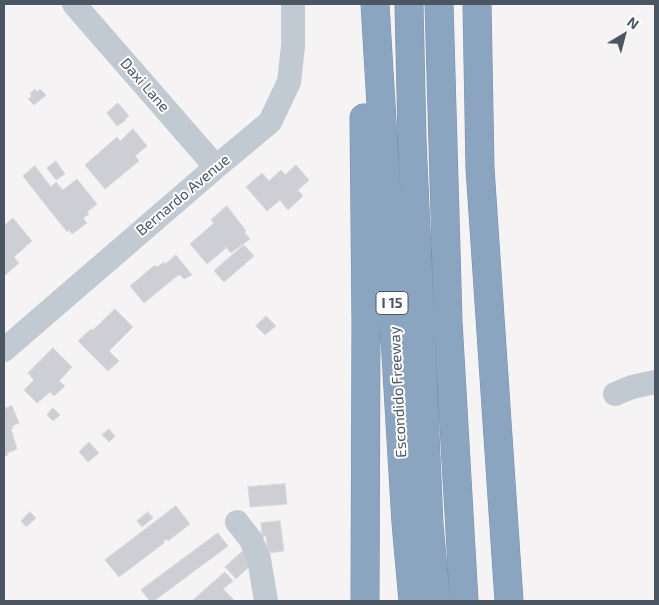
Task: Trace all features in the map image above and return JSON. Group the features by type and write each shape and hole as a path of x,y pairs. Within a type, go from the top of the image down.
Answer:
{"highway":[{"path":"365,601 366,323 364,72 369,4"},
{"name":"Escondido Freeway","path":"374,4 412,601"},
{"path":"409,4 412,149 429,514 436,601"},
{"path":"439,4 448,321 464,601"},
{"path":"477,4 480,168 509,601"}],"street":[{"name":"Daxi Lane","path":"74,4 216,167"},
{"name":"Bernardo Avenue","path":"4,350 270,122 289,82 293,46 293,4"},
{"path":"615,394 632,387 655,382"},
{"path":"237,522 251,540 259,559 266,601"}],"building":[{"path":"35,89 37,92 40,89 46,95 34,105 28,99 32,96 30,94"},
{"path":"118,103 129,116 117,126 107,113"},
{"path":"133,129 147,146 135,156 139,161 105,189 85,165 117,137 120,141"},
{"path":"56,161 65,174 56,180 47,168"},
{"path":"296,165 309,180 298,190 303,196 288,210 280,200 267,211 246,187 262,173 269,181 281,170 285,175"},
{"path":"35,166 51,187 56,182 63,190 77,179 97,204 83,218 87,223 72,234 69,230 67,232 23,176"},
{"path":"227,206 250,239 231,253 225,246 226,248 207,264 190,244 214,223 211,220"},
{"path":"13,218 32,241 14,257 19,263 4,276 4,226"},
{"path":"244,245 254,256 224,282 214,271"},
{"path":"176,255 192,275 184,279 180,275 177,276 144,303 130,286 155,265 157,267 164,262 165,264"},
{"path":"115,309 133,327 109,351 119,361 108,371 78,341"},
{"path":"266,316 276,326 265,335 256,326"},
{"path":"53,348 72,367 59,381 65,386 54,396 50,392 37,403 24,390 34,380 28,373"},
{"path":"12,406 19,423 12,426 13,428 11,429 17,449 4,456 4,409"},
{"path":"53,408 60,415 53,421 47,415"},
{"path":"109,429 115,436 109,442 102,435"},
{"path":"89,442 99,453 88,462 79,452"},
{"path":"285,484 287,504 250,507 248,487"},
{"path":"176,506 190,524 168,541 167,539 163,541 164,543 119,577 105,560"},
{"path":"30,512 36,518 26,527 21,521"},
{"path":"148,512 153,518 142,527 137,521"},
{"path":"280,521 284,551 268,553 266,536 262,537 261,523"},
{"path":"218,533 228,546 154,601 150,601 141,590"},
{"path":"244,550 254,562 236,579 225,567"},
{"path":"225,572 233,581 223,589 235,601 192,601"}]}
